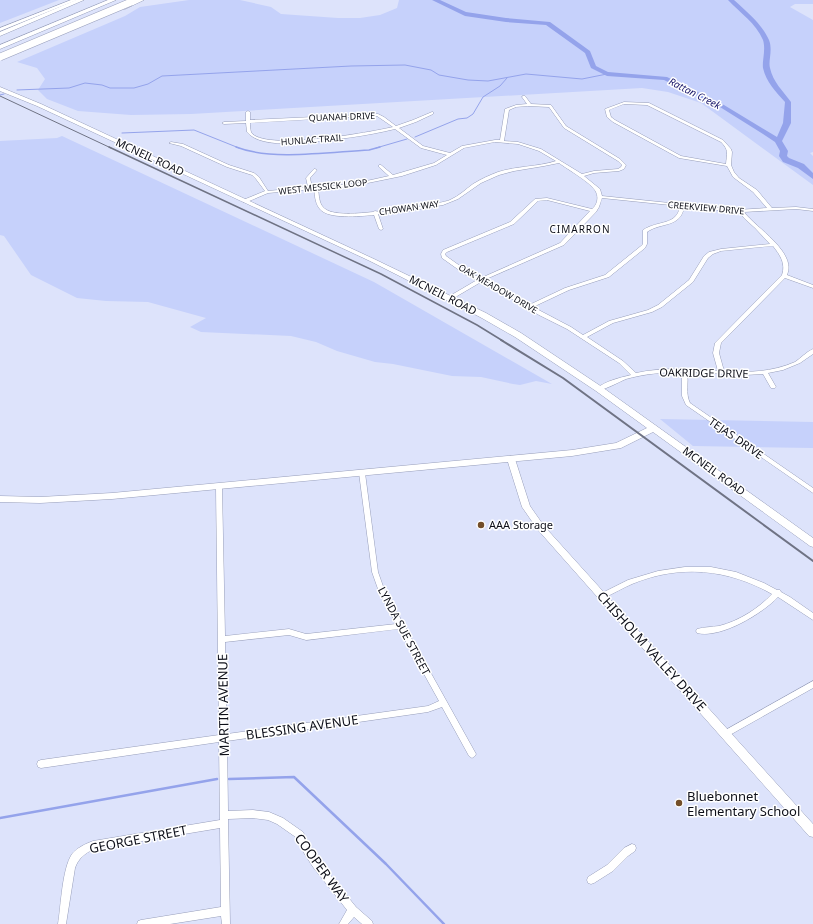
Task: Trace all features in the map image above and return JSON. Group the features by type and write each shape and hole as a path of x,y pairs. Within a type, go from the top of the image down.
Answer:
{"highway":[{"path":"40,23 85,0"},
{"path":"0,34 85,0"},
{"path":"0,40 97,0"},
{"path":"0,47 113,0"},
{"path":"47,28 122,0"},
{"path":"0,55 133,1"}],"main road":[{"path":"0,30 75,0"},
{"path":"0,60 142,0"},
{"path":"0,55 19,52"},
{"name":"MCNEIL ROAD","path":"0,85 34,101 39,105 450,298 518,335 652,426 813,543"},
{"name":"MCNEIL ROAD","path":"0,89 31,104 39,105"},
{"path":"0,499 89,497 219,487 511,459 618,446 652,426"}],"street":[{"path":"524,97 530,106"},
{"path":"728,165 691,160 678,156 611,118 607,113 607,110 624,103 634,102 655,106 722,141 728,146 730,151 728,165 736,177 756,192 771,210"},
{"path":"502,141 506,110 511,107 550,106 565,127 619,160 624,165 624,168 619,170 594,172 581,175"},
{"path":"248,112 248,122"},
{"path":"395,127 414,122 432,113"},
{"name":"QUANAH DRIVE","path":"224,123 372,114 378,115 422,147 448,154"},
{"name":"HUNLAC TRAIL","path":"248,122 248,130 251,134 266,141 274,142 353,137 395,127"},
{"name":"WEST MESSICK LOOP","path":"245,201 267,192 358,184 392,177 430,166 448,154 468,145 502,141 530,146 540,150 581,175 594,186 600,197"},
{"path":"171,144 182,145 228,166 253,174 258,178 267,192"},
{"name":"CHOWAN WAY","path":"316,188 319,206 326,212 346,215 427,207 449,202 463,195 490,176 517,168 541,166 558,162"},
{"path":"380,166 392,177"},
{"path":"310,188 308,178 315,170"},
{"path":"450,298 480,280 562,244 594,210 600,197"},
{"name":"CREEKVIEW DRIVE","path":"600,197 742,212 796,208 813,210"},
{"name":"OAK MEADOW DRIVE","path":"594,210 547,199 537,200 512,223 444,252 444,257 468,274 496,287 529,307 583,336 624,365 635,376"},
{"path":"529,307 567,289 596,280 612,273 643,247 645,244 645,231 654,226 678,218 682,214 682,206"},
{"path":"375,212 380,229"},
{"path":"721,372 716,353 718,343 784,276 787,270 783,257 742,212"},
{"path":"583,336 611,322 650,311 660,306 691,281 706,257 711,254 721,250 773,245"},
{"path":"784,276 813,287"},
{"name":"OAKRIDGE DRIVE","path":"599,389 615,381 661,371 684,370 765,373 791,366 813,352"},
{"name":"TEJAS DRIVE","path":"684,370 686,378 684,396 688,404 813,491"},
{"name":"OAKRIDGE DRIVE","path":"765,373 768,381 773,387"},
{"name":"CHISHOLM VALLEY DRIVE","path":"511,459 526,507 533,518 813,832"},
{"name":"LYNDA SUE STREET","path":"362,473 377,580 400,626 472,754"},
{"name":"MARTIN AVENUE","path":"219,487 226,924"},
{"path":"602,596 643,576 664,571 686,568 714,570 749,579 778,592 813,617"},
{"path":"700,631 719,629 758,610 772,600 778,592"},
{"path":"222,638 289,632 306,637 400,626"},
{"path":"725,734 813,684"},
{"name":"BLESSING AVENUE","path":"42,764 428,709 443,703"},
{"name":"COOPER WAY","path":"225,819 253,814 269,816 280,821 300,835 316,864 353,910 369,924"},
{"name":"GEORGE STREET","path":"62,924 71,864 86,847 225,819"},
{"path":"591,880 604,873 625,851 632,848"},
{"path":"343,924 353,910"},
{"path":"141,924 226,911"}],"shaded area":[{"path":"0,0 59,0 0,23"},
{"path":"189,0 240,0 271,7 281,14 360,18 380,15 397,8 399,0 813,0 813,4 795,4 790,7 813,20 813,152 810,153 813,156 813,185 701,103 668,92 642,88 191,114 131,115 78,111 47,99 38,90 45,79 37,68 17,62 125,16 140,7"},
{"path":"62,136 374,282 552,384 536,381 520,385 481,377 452,376 393,364 375,362 337,351 316,342 291,336 201,332 190,327 206,318 148,302 106,301 77,298 31,275 4,236 0,235 0,141 57,138"},
{"path":"660,419 813,422 813,448 693,446"}],"waterway":[{"name":"Rattan Creek","path":"435,0 465,14 506,20 548,23 588,52 593,67 607,74 665,78 722,106 766,132 778,141"},
{"path":"731,0 755,23 766,41 768,57 766,67 774,86 788,102 787,123 778,141"},
{"path":"17,90 69,88 85,83 102,85 110,88 134,88 148,84 162,76 351,66 405,65 431,70 439,75 468,80 488,81 526,74 582,79 607,74"},
{"path":"415,137 458,119 467,118 473,114 483,97 500,86 507,78"},
{"path":"0,95 4,94"},
{"path":"122,133 194,130 238,148"},
{"path":"376,148 407,139"},
{"path":"778,141 784,151 783,156 786,160 801,166 813,177"},
{"path":"238,148 266,154 284,155 369,150 380,147"},
{"path":"229,779 294,777 386,864 444,924"},
{"path":"0,818 217,779"}],"railway":[{"path":"0,96 111,148"},
{"path":"109,147 381,274 477,325 503,341"},
{"path":"501,340 563,378 813,561"}],"place":[{"name":"AAA Storage","path":"481,525"},
{"name":"Bluebonnet Elementary School","path":"679,803"}],"district":[{"name":"CIMARRON","path":"580,229"}]}
